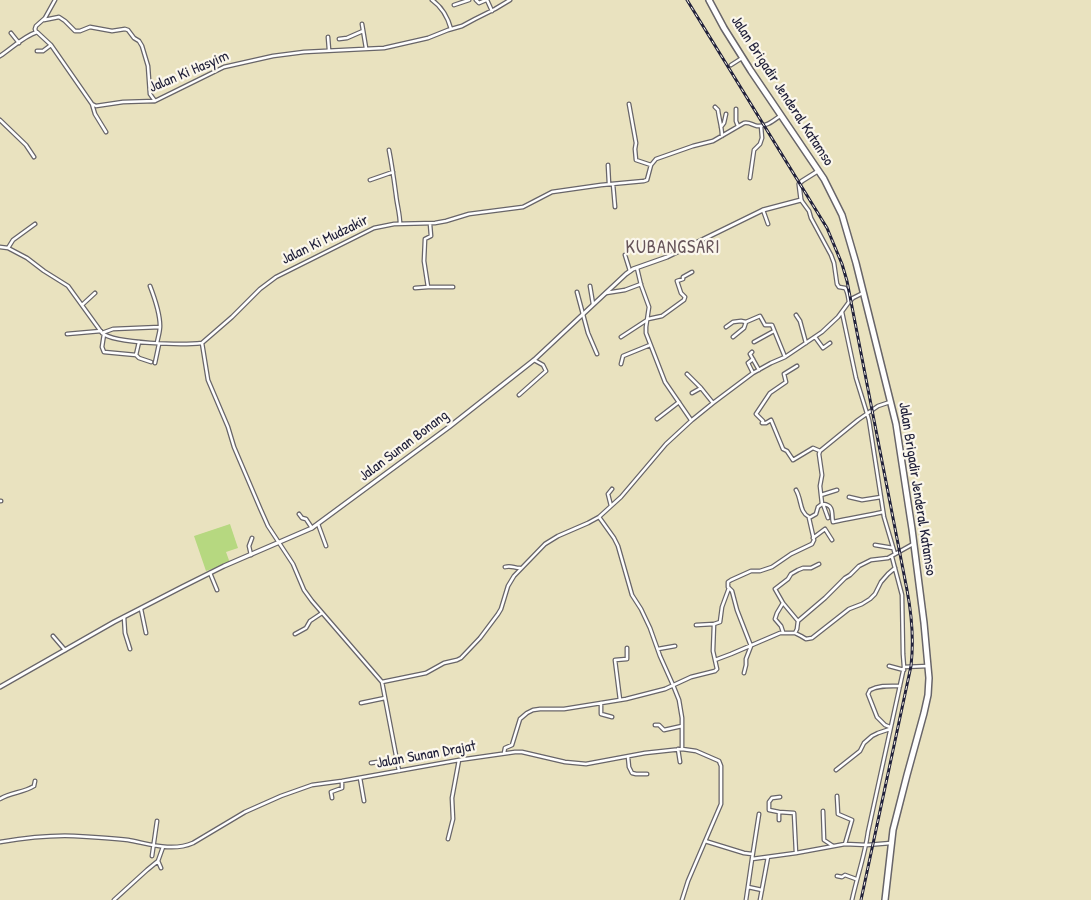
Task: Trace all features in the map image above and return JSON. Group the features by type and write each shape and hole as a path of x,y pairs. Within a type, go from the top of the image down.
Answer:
{"highway":[{"name":"Jalan Brigadir Jenderal Katamso","path":"709,0 742,58 818,171 842,215 892,401 902,457 929,666 928,695 891,843 885,900"}],"street":[{"path":"44,20 56,0"},
{"path":"432,0 446,15 452,29"},
{"path":"454,4 469,0"},
{"path":"476,0 480,3 486,0 492,11"},
{"name":"Jalan Ki Hasyim","path":"92,104 96,106 123,102 155,101 229,66 289,53 384,48 410,43 462,26 510,0"},
{"path":"36,32 36,26 44,20 59,16 76,32 90,27 112,31 128,30 142,46 148,66 150,94 155,101"},
{"path":"362,24 366,48"},
{"path":"339,39 347,38 363,31"},
{"path":"0,56 36,32"},
{"path":"36,32 43,36 51,45 92,104 95,114 106,132"},
{"path":"11,33 19,43"},
{"path":"328,37 329,51"},
{"path":"37,51 43,51 51,45"},
{"path":"731,65 742,58"},
{"path":"629,104 636,143 635,160 651,165"},
{"path":"715,107 718,110 722,136"},
{"path":"736,109 738,126 747,122 764,126 780,116"},
{"path":"721,127 726,114"},
{"path":"0,120 26,145 34,157"},
{"name":"Jalan Ki Mudzakir","path":"202,343 260,289 276,277 368,230 388,225 430,224 469,214 523,207 552,192 646,181 651,165 656,159 710,142 738,126"},
{"path":"750,178 754,150 760,144 762,138 761,126"},
{"path":"389,150 396,200 400,211 400,224"},
{"path":"608,165 615,207"},
{"path":"818,171 799,184 801,200 809,211 810,218 831,255 837,284 839,287 845,288 848,293 849,302"},
{"path":"370,180 393,172"},
{"name":"Jalan Sunan Bonang","path":"0,687 141,608 210,573 312,528 449,427 534,360 620,277 630,270 681,251 764,210 801,200"},
{"path":"764,210 768,224"},
{"path":"8,248 13,240 35,224"},
{"path":"428,287 424,253 425,239 431,236 430,224"},
{"path":"0,247 8,248 27,258 64,283 107,336 139,342 202,343 208,380 228,427 234,448 264,517 293,564 304,590 382,682 399,771"},
{"path":"625,255 630,270"},
{"path":"637,268 649,303 645,330 650,345 665,382 692,420"},
{"path":"621,337 647,319 662,316 684,300 677,281 692,272"},
{"path":"604,293 625,290 641,284"},
{"path":"150,286 160,326 156,363"},
{"path":"590,286 594,304"},
{"path":"415,288 453,287"},
{"path":"82,305 95,292"},
{"path":"577,292 588,333 597,354"},
{"path":"382,682 426,673 444,663 459,659 480,638 498,614 508,586 514,576 545,544 599,517 625,493 666,444 692,420 759,370 785,357 806,343 826,328 853,298 863,294"},
{"path":"842,312 856,378 867,414 885,525 893,548 894,568 903,600 904,668 882,762 866,845 856,878 852,900"},
{"path":"796,314 806,343"},
{"path":"726,327 733,322 741,320 746,322 760,316 764,324 771,324 785,357"},
{"path":"733,338 744,328 746,322"},
{"path":"67,334 103,333 113,329 160,326"},
{"path":"754,342 774,331"},
{"path":"103,333 102,347 104,352 136,355 151,362"},
{"path":"814,337 822,348 830,343"},
{"path":"136,355 139,342"},
{"path":"621,364 623,356 650,345"},
{"path":"752,352 750,354 759,370"},
{"path":"753,359 748,363 754,374"},
{"path":"519,395 546,371 543,365 534,360"},
{"path":"797,366 784,374 786,382 770,393 756,414 763,421 762,423 771,420 784,449 793,460 813,448 820,451"},
{"path":"687,374 713,403"},
{"path":"692,393 701,388"},
{"path":"828,518 821,496 820,451 849,426 878,406 892,401"},
{"path":"657,419 679,402"},
{"path":"611,506 608,494 612,489"},
{"path":"744,673 746,659 751,646 728,582 751,571 760,571 772,567 791,554 812,544 814,540 809,517 806,516 800,505 801,499 796,490"},
{"path":"821,496 838,490"},
{"path":"849,496 862,500 881,497"},
{"path":"809,517 816,513 818,507 823,504 827,504 830,507 833,522 883,512"},
{"path":"299,514 302,518 306,519 312,528"},
{"path":"599,517 618,546 632,595 646,618 673,685 680,708 682,726 680,762"},
{"path":"318,524 326,546"},
{"path":"813,538 825,529 832,540"},
{"path":"251,555 249,546 252,538"},
{"path":"795,633 798,621 859,566 871,560 886,559 914,544"},
{"path":"875,545 893,548"},
{"path":"798,621 783,603 775,588 798,570 811,568 819,564"},
{"path":"505,567 521,568"},
{"path":"715,660 777,634 795,633 806,640 812,638 849,609 870,599 881,582 894,568"},
{"path":"210,573 217,590"},
{"path":"696,625 720,622 722,607 729,588"},
{"path":"783,603 775,619 781,626 783,633"},
{"path":"141,608 146,633"},
{"path":"295,634 306,628 310,621 322,613"},
{"path":"124,617 125,633 130,649"},
{"path":"504,753 505,748 513,742 520,719 527,713 540,709 564,710 620,700 653,692 691,677 715,671 717,669 713,651 714,624"},
{"path":"53,636 65,650"},
{"path":"658,649 675,646"},
{"path":"620,700 615,660 627,659 627,648"},
{"path":"888,666 904,668 929,666"},
{"path":"890,728 877,717 868,694 873,688 881,686 900,686"},
{"path":"361,704 385,698"},
{"path":"601,703 601,714 612,717"},
{"path":"655,725 659,725 664,730 682,726"},
{"path":"836,770 860,751 864,743 872,736 890,728"},
{"name":"Jalan Sunan Drajat","path":"0,842 74,836 128,840 153,846 178,847 190,844 245,812 280,796 312,785 504,753 522,752 556,760 586,764 645,753 680,749 696,751 717,760 720,764 722,800 684,890 682,900"},
{"path":"628,757 632,773 647,774"},
{"path":"371,763 398,759"},
{"path":"448,839 453,819 452,798 459,760"},
{"path":"360,778 364,801"},
{"path":"0,799 34,786 35,781"},
{"path":"332,798 332,791 342,788 342,781"},
{"path":"838,796 838,814 852,820 845,844"},
{"path":"780,797 772,798 769,802 769,810 794,813 796,853"},
{"path":"823,811 824,840 833,846"},
{"path":"779,820 780,812"},
{"path":"746,900 759,814"},
{"path":"152,856 157,821"},
{"path":"705,841 752,854"},
{"path":"752,859 845,844 891,843"},
{"path":"114,900 158,861 163,847"},
{"path":"760,900 768,857"},
{"path":"158,861 161,868"},
{"path":"837,876 845,875 856,878"},
{"path":"748,887 762,890"}],"green space":[{"path":"230,524 238,548 226,552 230,563 206,571 194,536"}],"railway":[{"path":"687,0 827,228 842,264 847,281 907,590 912,628 911,666 861,900"}],"district":[{"name":"KUBANGSARI","path":"673,248"}]}
